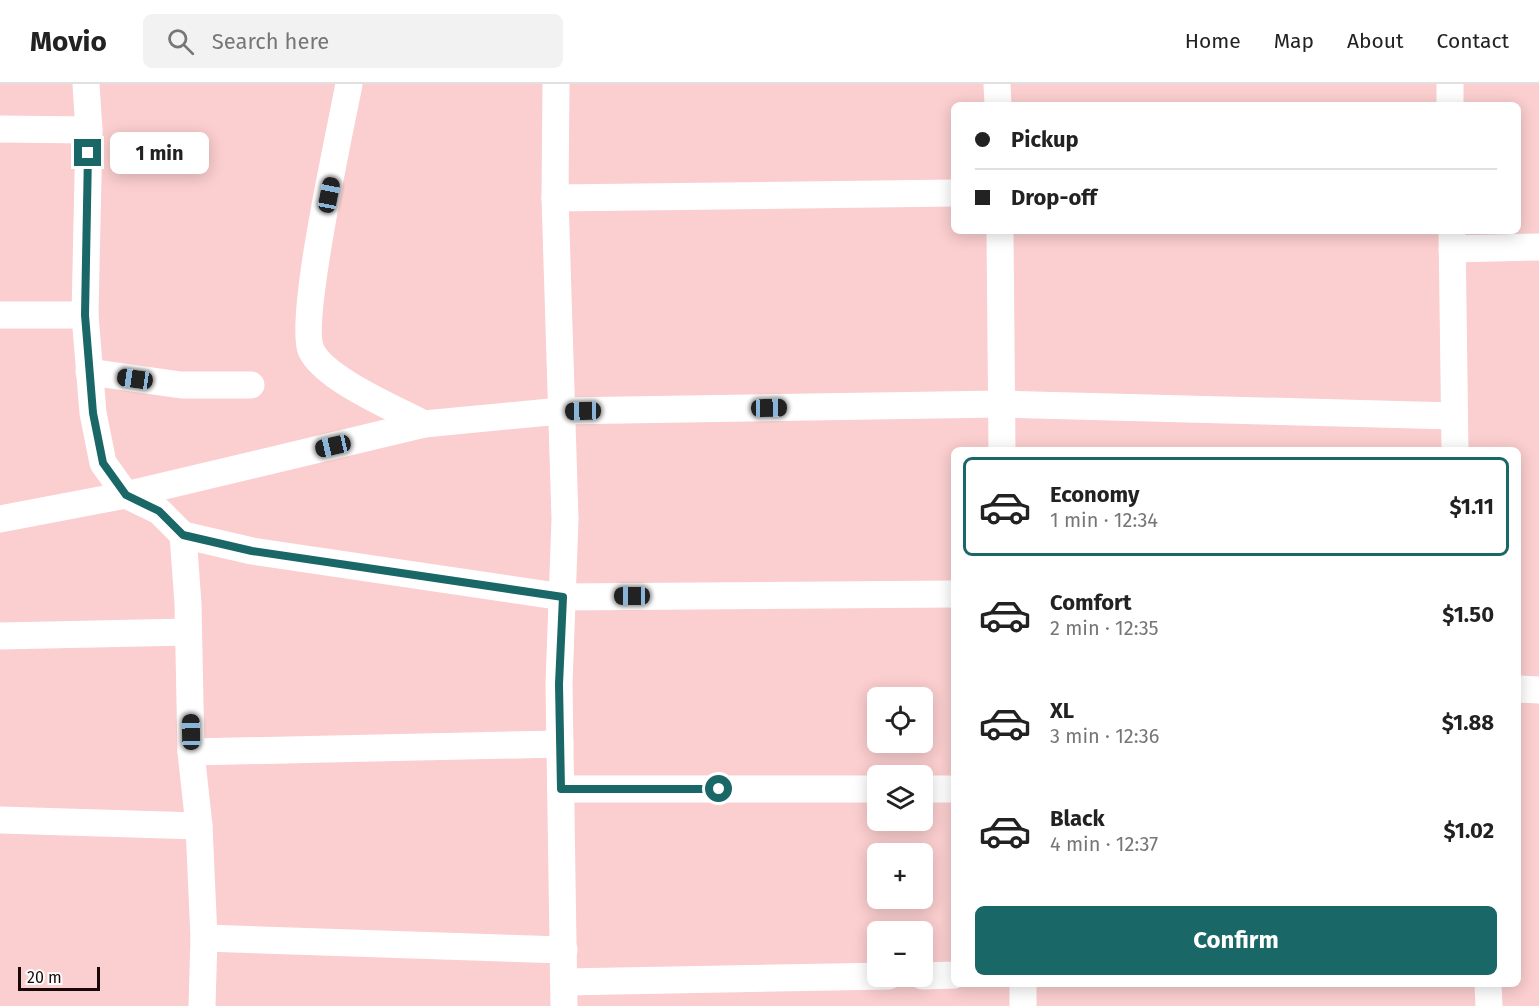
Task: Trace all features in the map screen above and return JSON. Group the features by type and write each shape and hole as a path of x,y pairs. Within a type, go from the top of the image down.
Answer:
{"street":[{"path":"86,84 89,130 85,315 93,413 103,463 126,495 159,511 183,535 252,551 563,597 951,594"},
{"path":"349,84 309,308 311,349 334,376 424,424"},
{"path":"556,84 555,198 565,519 560,744 564,994 867,977"},
{"path":"997,84 998,102"},
{"path":"1450,84 1450,102"},
{"path":"0,129 89,130"},
{"path":"555,198 951,193"},
{"path":"1000,234 1002,447"},
{"path":"1455,447 1452,240 1539,247"},
{"path":"0,315 85,315"},
{"path":"89,372 181,385 251,385"},
{"path":"0,519 126,495 424,424 560,411 1001,404 1454,416"},
{"path":"183,535 191,752 199,826 204,938 202,1006"},
{"path":"0,636 188,632"},
{"path":"1521,689 1539,690"},
{"path":"191,752 560,744"},
{"path":"561,789 867,789"},
{"path":"933,789 951,789"},
{"path":"0,820 199,826"},
{"path":"204,938 564,950"},
{"path":"933,976 951,975"},
{"path":"1023,987 1023,1006"},
{"path":"1488,987 1489,1006"}],"route":[{"path":"88,153 85,315 93,413 103,463 126,495 159,511 183,535 252,551 563,597 559,684 561,789 719,789"}]}
